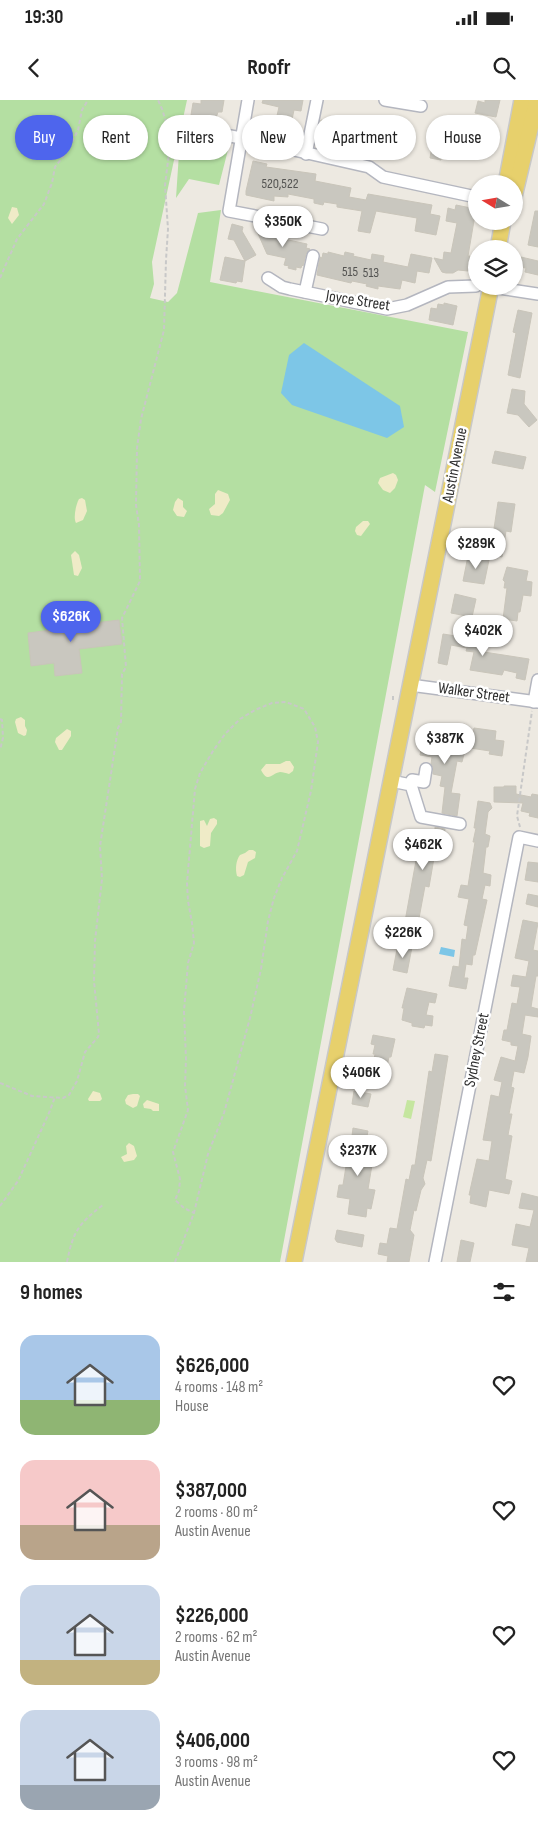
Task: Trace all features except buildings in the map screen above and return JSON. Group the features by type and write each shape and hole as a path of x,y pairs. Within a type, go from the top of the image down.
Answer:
{"main road":[{"path":"508,175 522,100"},
{"path":"519,175 537,100"},
{"name":"Austin Avenue","path":"294,1262 489,295"}],"street":[{"path":"248,100 229,211 322,230"},
{"path":"306,154 317,100"},
{"path":"385,100 421,106"},
{"path":"232,136 370,167 383,177 468,195"},
{"path":"305,292 313,256"},
{"name":"Joyce Street","path":"268,278 282,287 387,308 407,305 448,287 468,286"},
{"path":"523,291 538,294"},
{"path":"536,702 538,680"},
{"name":"Walker Street","path":"410,685 536,702"},
{"path":"426,769 424,782 412,780 411,785 421,817 460,824"},
{"path":"391,781 411,785"},
{"path":"519,837 538,841"},
{"name":"Sydney Street","path":"435,1262 519,837"}],"path":[{"path":"0,278 17,240 44,204 52,183 55,167 68,150 82,110 88,100"},
{"path":"0,1083 32,1096 62,1098 72,1091 77,1081 85,1052 99,1034 94,981 95,941 102,879 100,846 118,728 121,722 122,674 126,667 122,618 140,581 139,525 136,505 137,448 141,419 164,330 168,229 165,186 171,137 158,100"},
{"path":"175,1262 194,1213 208,1154 224,1113 250,1018 274,898 296,851 311,791 318,742 315,727 304,709 286,702 272,703 240,719 225,734 213,751 200,772 195,789 187,883 194,943 188,963 184,1011 185,1086 188,1110 173,1152 180,1178 179,1191 175,1200 184,1208 194,1213"},
{"path":"519,837 520,826 517,816 536,702"},
{"path":"0,719 2,720 3,738 0,750"},
{"path":"0,1206 18,1180 55,1097"},
{"path":"67,1262 76,1229 103,1205"}],"green space":[{"path":"0,100 187,100 184,115 158,115 158,160 174,160 152,262 154,284 150,298 168,302 177,293 198,213 221,210 210,282 468,332 435,492 425,485 280,1262 0,1262"},
{"path":"179,160 225,160 219,185 189,179 176,198"},
{"path":"407,1100 415,1101 411,1119 403,1117"}],"sand":[{"path":"12,207 17,208 19,215 12,224 8,218"},
{"path":"393,473 398,480 395,488 390,493 383,490 378,483 380,478"},
{"path":"218,490 228,494 230,500 223,513 219,516 211,515 209,509 215,504 215,494"},
{"path":"178,498 183,501 183,507 187,511 184,517 177,516 173,510"},
{"path":"79,499 85,500 87,511 83,520 76,523 76,507"},
{"path":"363,521 368,521 370,524 361,536 357,535 356,527"},
{"path":"75,551 79,555 82,568 78,576 74,575 71,555"},
{"path":"21,717 25,720 27,730 24,736 18,733 15,722 16,719"},
{"path":"67,729 71,731 71,736 62,750 59,750 55,742 56,738"},
{"path":"290,761 294,767 293,771 289,774 280,772 268,777 261,770 266,764 280,764"},
{"path":"214,818 217,820 217,824 211,833 210,846 204,848 200,846 200,821 204,820 207,826 210,819"},
{"path":"249,850 256,852 255,858 248,862 244,875 237,876 236,865 239,857"},
{"path":"93,1091 100,1093 102,1099 100,1101 89,1101 88,1099"},
{"path":"128,1095 140,1096 137,1106 133,1108 126,1104 125,1100"},
{"path":"147,1100 159,1104 159,1111 144,1108 143,1104"},
{"path":"129,1143 134,1146 137,1156 134,1160 124,1162 121,1157 127,1154 126,1146"}],"water":[{"path":"304,343 400,406 404,427 387,438 292,405 281,393 289,355"},
{"path":"405,932 419,934 418,942 403,939"},
{"path":"441,947 455,950 454,957 439,954"}]}
